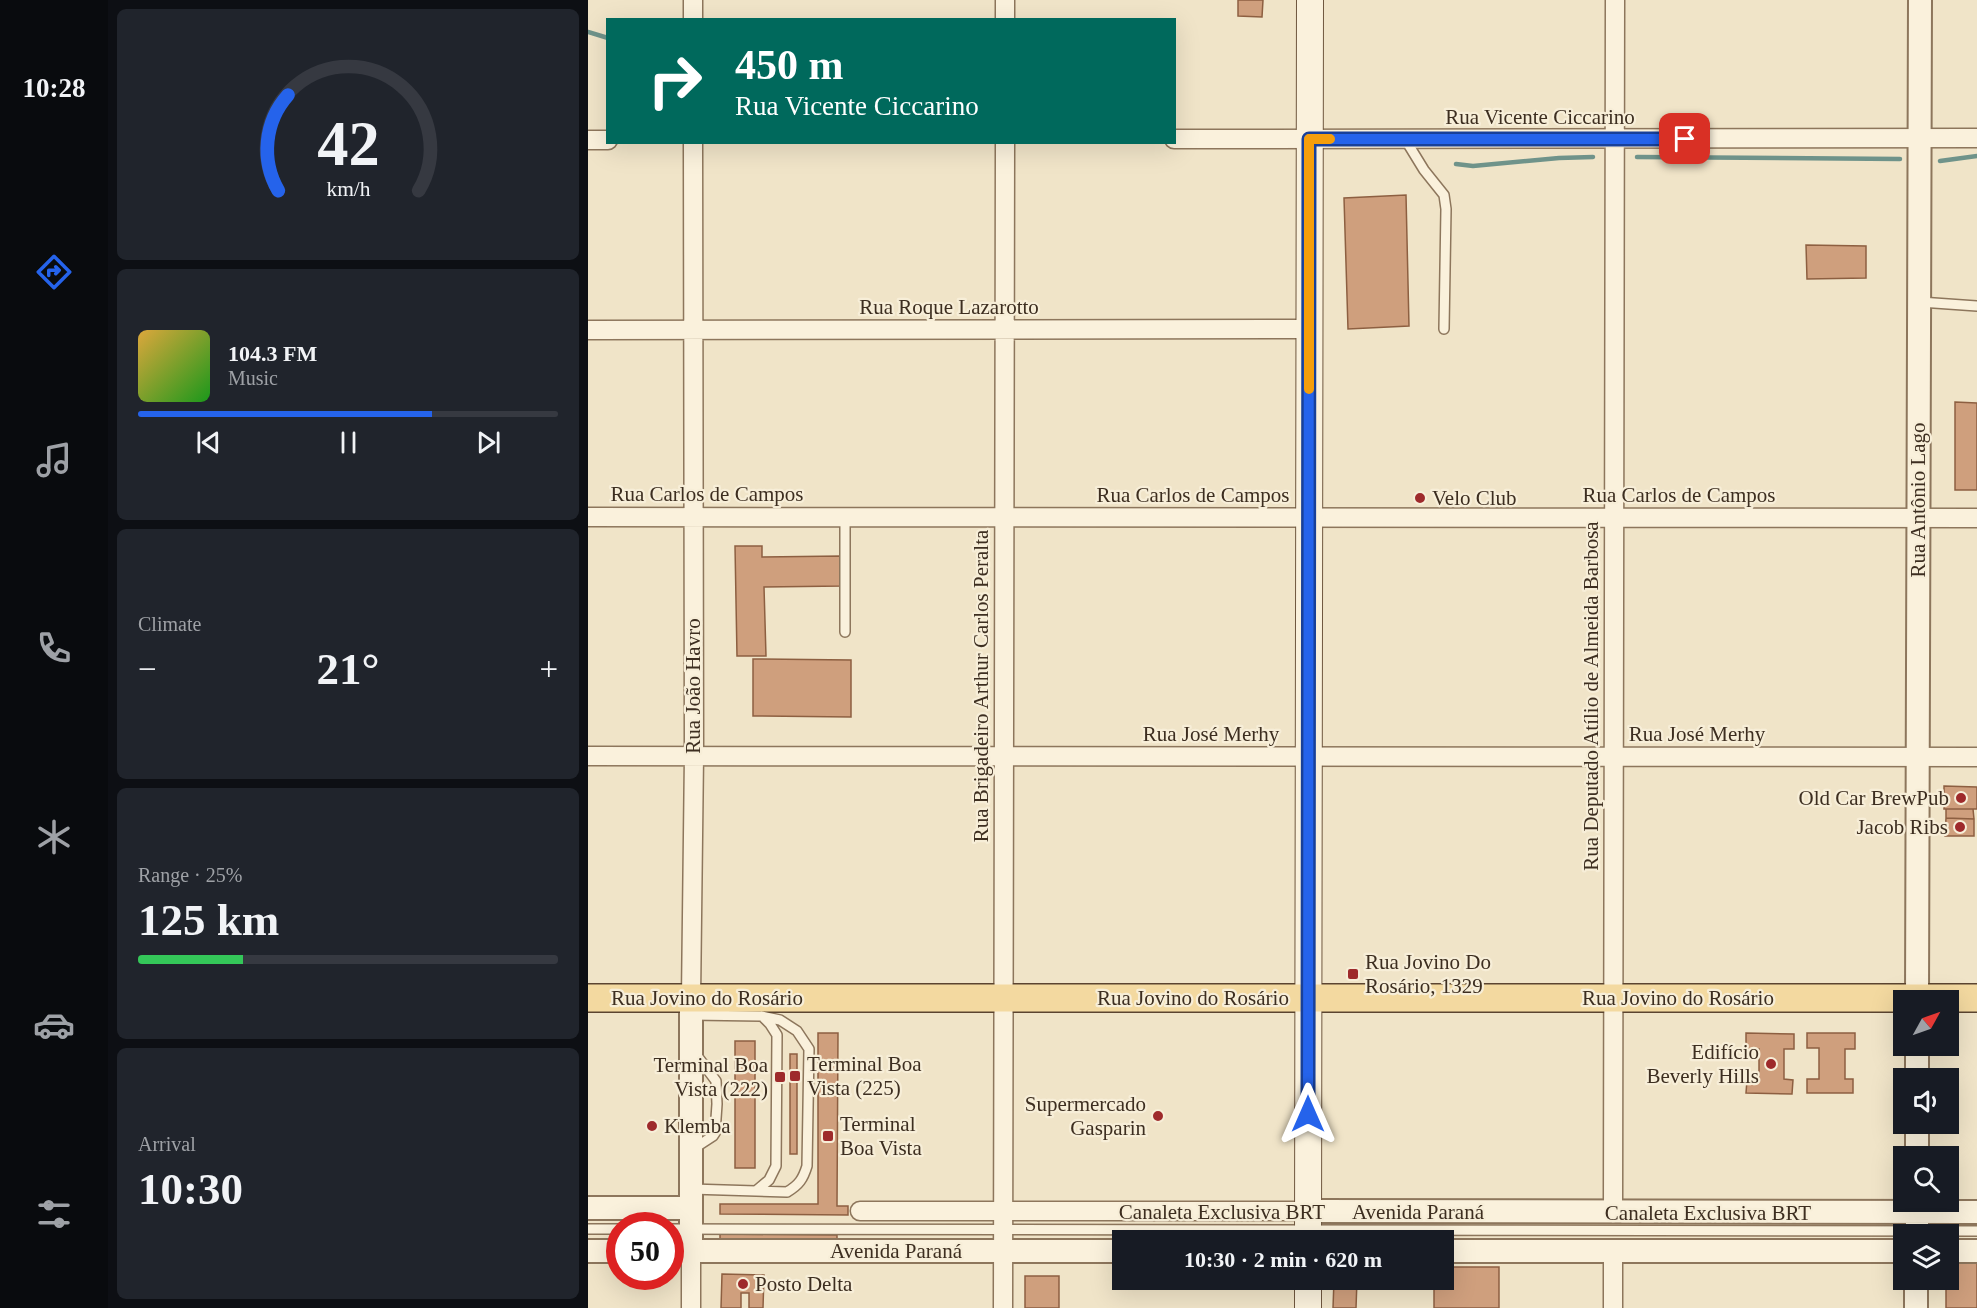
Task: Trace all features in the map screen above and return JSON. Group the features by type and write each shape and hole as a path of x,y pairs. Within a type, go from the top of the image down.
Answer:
{"main road":[{"path":"1308,1227 1310,0"},
{"name":"Rua Jovino do Rosário","path":"588,998 691,1006 1004,998 1893,999"},
{"name":"Rua Jovino do Rosário","path":"1959,998 1977,998"},
{"path":"1308,1290 1308,1308"}],"street":[{"path":"693,0 693,18"},
{"path":"1005,0 1005,18"},
{"name":"Rua Deputado Atílio de Almeida Barbosa","path":"1613,1212 1615,0"},
{"name":"Rua Antônio Lago","path":"1917,990 1920,0"},
{"name":"Rua Vicente Ciccarino","path":"1176,140 1977,138"},
{"path":"588,140 606,140"},
{"name":"Rua João Havro","path":"684,1226 691,1150 694,755 693,144"},
{"name":"Rua Brigadeiro Arthur Carlos Peralta","path":"1003,1308 1005,144"},
{"name":"Rua Roque Lazarotto","path":"588,330 1309,329"},
{"name":"Rua Carlos de Campos","path":"588,517 1977,518"},
{"name":"Rua José Merhy","path":"588,756 1977,757"},
{"name":"Avenida Paraná","path":"588,1208 609,1212"},
{"name":"Avenida Paraná","path":"860,1211 1003,1211 1308,1227 1613,1212 1917,1220 1977,1212"},
{"path":"684,1226 691,1308"},
{"name":"Avenida Paraná","path":"684,1226 1003,1240 1112,1250"},
{"path":"588,1251 606,1251"},
{"name":"Avenida Paraná","path":"1454,1251 1893,1251"},
{"path":"1613,1251 1613,1308"},
{"path":"1959,1251 1977,1251"},
{"path":"1916,1290 1916,1308"}],"lane":[{"path":"1405,139 1424,171 1444,195 1446,209 1444,329"},
{"path":"1919,302 1977,306"},
{"path":"845,517 845,632"},
{"path":"691,1006 780,1020 797,1031 809,1049 807,1166 804,1178 787,1192 757,1190"},
{"path":"684,1226 757,1190 769,1180 776,1166 777,1035 761,1016"},
{"name":"Canaleta Exclusiva BRT","path":"684,1226 827,1229 1003,1240 1308,1227 1917,1220 1977,1231"},
{"path":"588,1229 606,1229"}],"building":[{"path":"1238,0 1263,0 1262,17 1238,16"},
{"path":"1406,195 1409,326 1348,329 1344,198"},
{"path":"1806,245 1866,246 1866,278 1807,279"},
{"path":"1955,402 1977,403 1977,490 1955,490"},
{"path":"735,546 762,546 762,557 841,556 842,586 764,587 766,656 737,656"},
{"path":"753,659 851,660 851,717 753,716"},
{"name":"Old Car BrewPub","path":"1944,786 1977,787 1977,809 1944,809"},
{"path":"1946,809 1973,809 1974,819 1946,818"},
{"name":"Jacob Ribs","path":"1946,818 1974,819 1974,836 1945,836"},
{"name":"Terminal Boa Vista","path":"818,1033 838,1033 837,1206 848,1206 848,1215 720,1214 720,1204 818,1204"},
{"name":"Edifício Beverly Hills","path":"1746,1033 1794,1034 1794,1049 1784,1049 1784,1079 1793,1080 1792,1094 1746,1093 1747,1080 1759,1080 1759,1049 1746,1049"},
{"name":"Edifício Beverly Hills","path":"1807,1033 1855,1033 1855,1049 1845,1049 1845,1079 1853,1079 1853,1093 1807,1093 1807,1079 1819,1079 1819,1048 1807,1048"},
{"path":"735,1041 755,1041 755,1168 735,1168"},
{"name":"Terminal Boa Vista","path":"790,1054 797,1054 797,1154 790,1154"},
{"path":"720,1234 837,1235 837,1247 720,1246"},
{"path":"1959,1262 1977,1263 1977,1308 1946,1308 1946,1290 1959,1290"},
{"path":"1454,1267 1499,1267 1499,1308 1434,1308 1434,1290 1454,1290"},
{"name":"Posto Delta","path":"722,1274 764,1275 763,1308 749,1308 749,1293 741,1293 741,1308 721,1308"},
{"path":"1025,1276 1059,1276 1059,1308 1025,1308"},
{"path":"1334,1290 1357,1290 1356,1308 1333,1308"}],"waterway":[{"path":"588,32 606,37"},
{"path":"1940,161 1977,156"},
{"path":"1456,164 1473,166 1593,157"},
{"path":"1637,157 1900,159"}],"slow traffic":[{"path":"1309,389 1309,139 1330,139"}],"place":[{"name":"Velo Club","path":"1420,498"},
{"name":"Old Car BrewPub","path":"1961,798"},
{"name":"Jacob Ribs","path":"1960,827"},
{"name":"Rua Jovino Do Rosário, 1329","path":"1353,974"},
{"name":"Edifício Beverly Hills","path":"1771,1064"},
{"name":"Terminal Boa Vista (225)","path":"795,1076"},
{"name":"Terminal Boa Vista (222)","path":"780,1077"},
{"name":"Supermercado Gasparin","path":"1158,1116"},
{"name":"Klemba","path":"652,1126"},
{"name":"Terminal Boa Vista","path":"828,1136"},
{"name":"Posto Delta","path":"743,1284"}],"route":[{"path":"1308,1114 1309,139 1685,139"}]}
